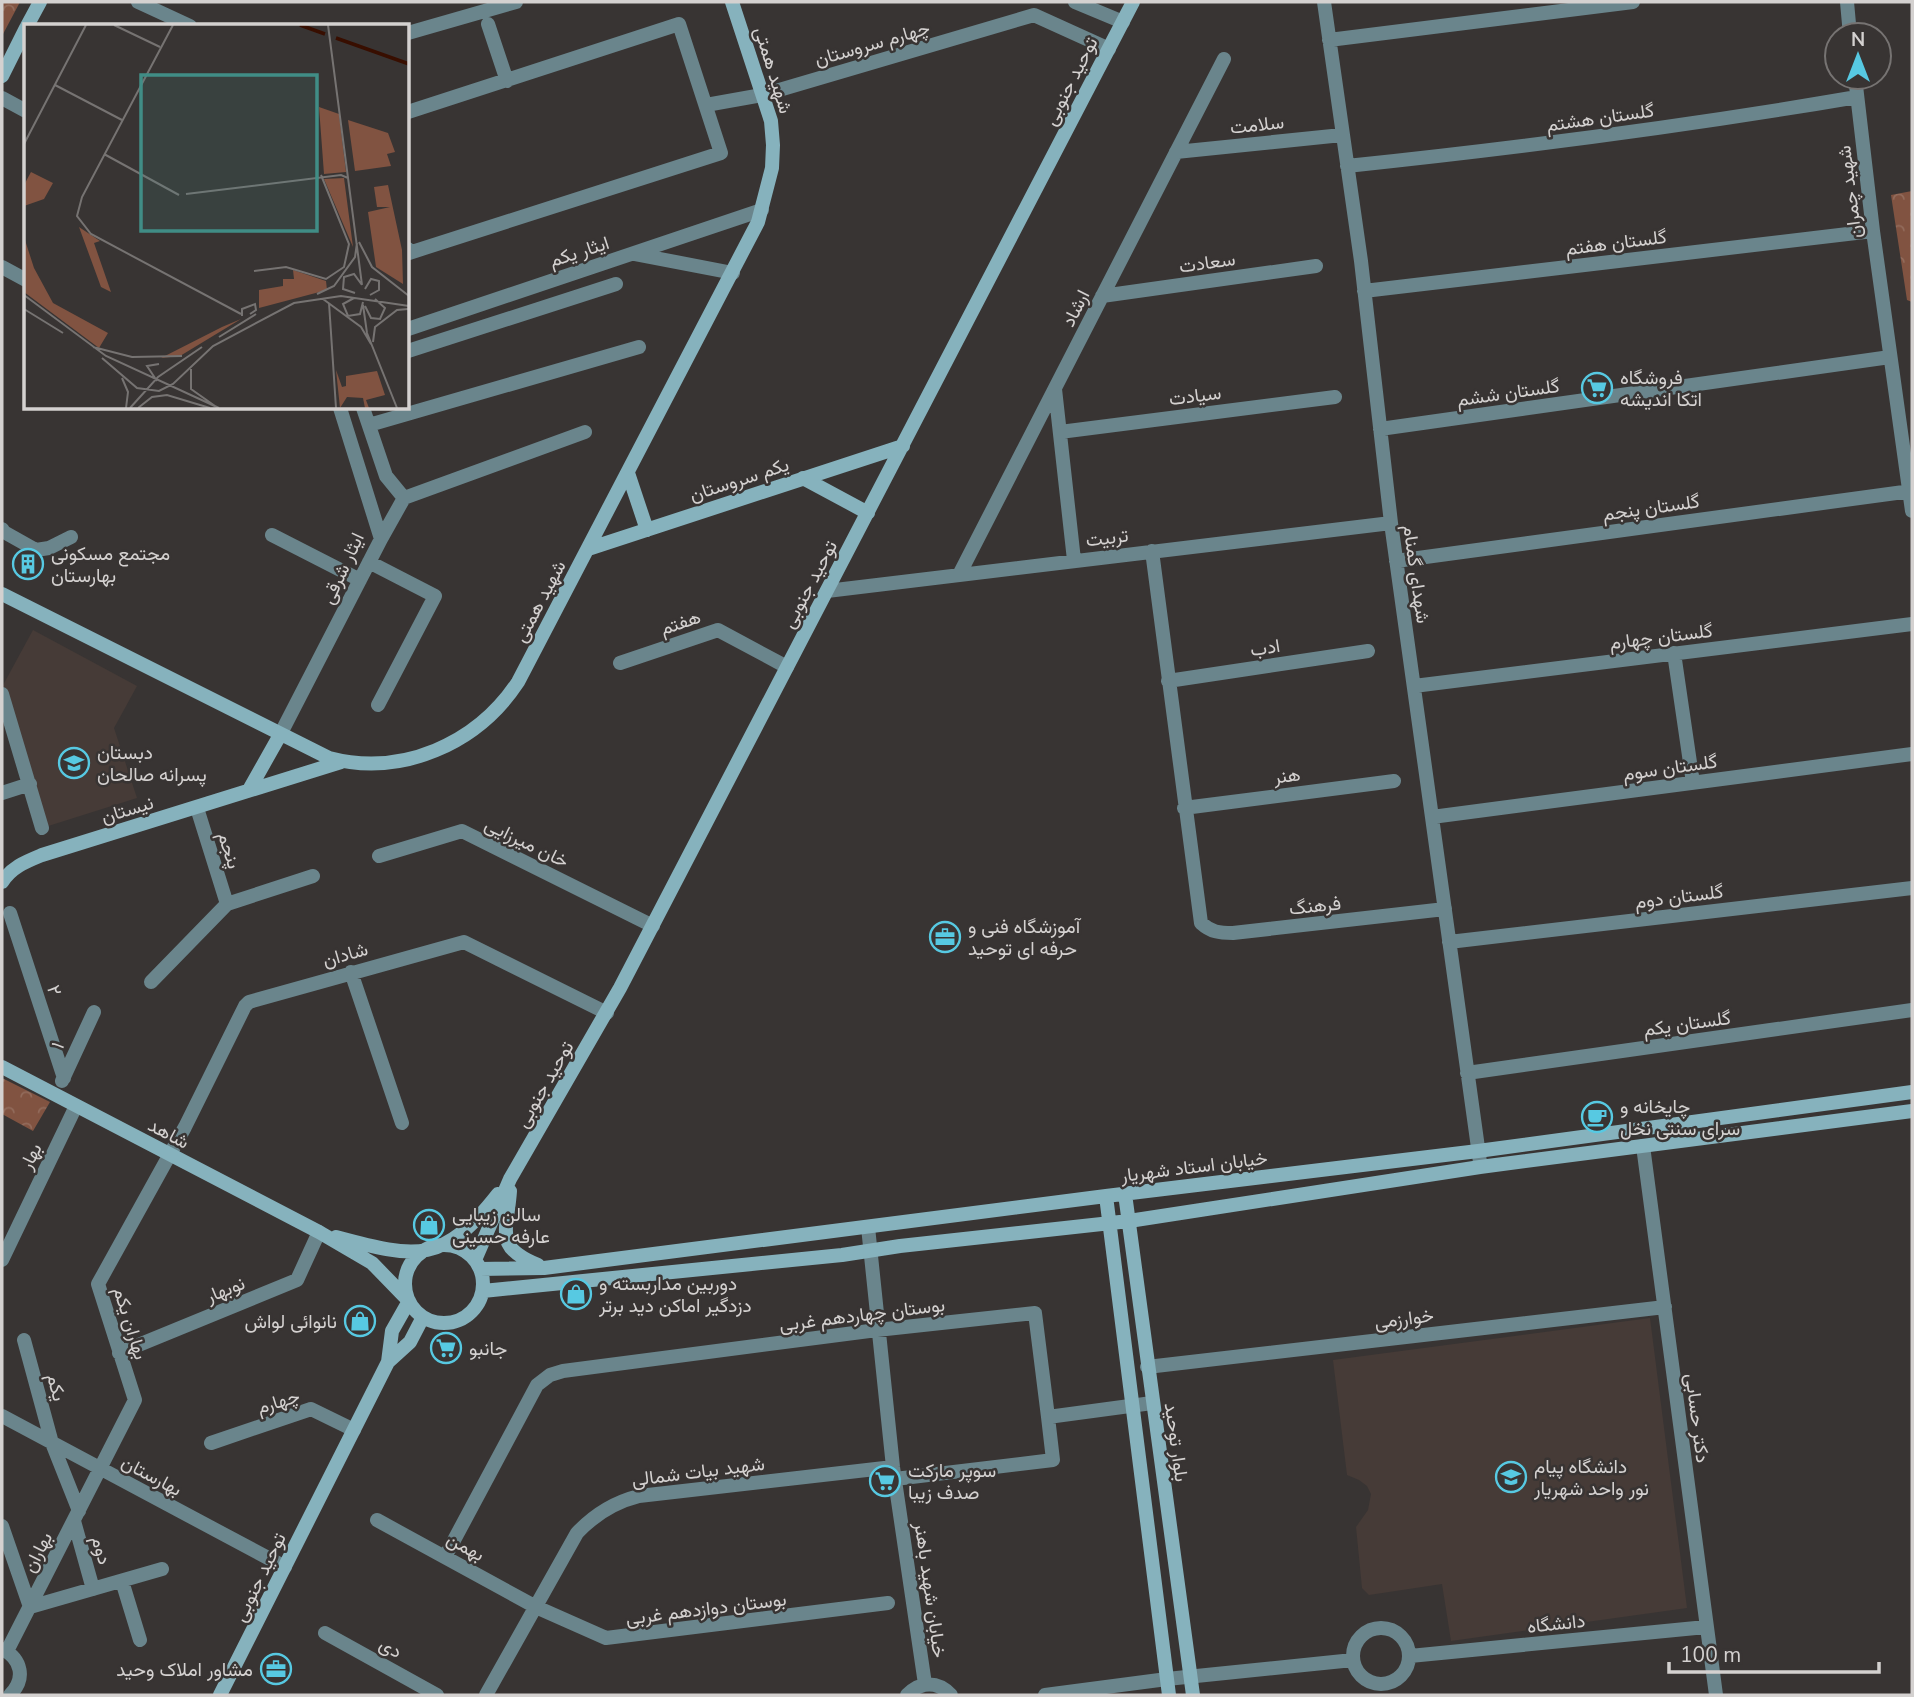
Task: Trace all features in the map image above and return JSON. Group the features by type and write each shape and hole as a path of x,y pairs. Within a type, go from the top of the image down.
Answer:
{"street":[{"path":"29,24 40,2"},
{"path":"138,2 186,24"},
{"path":"410,32 516,2"},
{"name":"شهید همتی","path":"2,594 329,758 390,762 411,759 449,746 479,726 507,699 517,682 754,234 769,189 774,145 771,121 732,2"},
{"path":"1075,2 1122,22"},
{"name":"توحید جنوبی","path":"477,1264 510,1180 607,1013 1133,2"},
{"name":"شهدای گمنام","path":"1324,2 1364,291 1396,561 1480,1167"},
{"path":"1329,40 1633,2"},
{"path":"1847,2 1849,21"},
{"name":"چهارم سروستان","path":"706,105 762,95 1034,15 1108,49"},
{"path":"488,24 507,81"},
{"path":"410,111 679,24 721,153 410,253"},
{"path":"2,76 24,33"},
{"name":"ارشاد","path":"959,575 1224,59"},
{"name":"شهید چمران","path":"1856,91 1912,511"},
{"name":"گلستان هشتم","path":"1347,166 1490,151 1731,119 1857,97"},
{"path":"2,98 24,110"},
{"name":"سلامت","path":"1177,152 1342,135"},
{"name":"ایثار یکم","path":"410,328 762,210"},
{"name":"گلستان هفتم","path":"1364,291 1873,231"},
{"path":"633,253 733,273"},
{"name":"سعادت","path":"1102,296 1316,266"},
{"path":"2,267 24,279"},
{"path":"410,350 616,284"},
{"path":"369,425 639,347"},
{"name":"گلستان ششم","path":"1380,429 1890,357"},
{"path":"1055,389 1074,560"},
{"name":"سیادت","path":"1060,432 1335,397"},
{"name":"ایثار شرقی","path":"280,735 381,538 341,410"},
{"path":"364,410 386,476 404,498"},
{"path":"381,538 404,498 585,432"},
{"name":"یکم سروستان","path":"588,549 903,446"},
{"path":"628,473 647,530"},
{"path":"803,478 868,513"},
{"name":"گلستان پنجم","path":"1396,561 1911,491"},
{"name":"تربیت","path":"827,591 1391,523"},
{"path":"2,529 36,550 49,548 71,537"},
{"path":"272,535 360,580"},
{"path":"1152,551 1184,808"},
{"path":"369,562 435,596 378,705"},
{"name":"گلستان چهارم","path":"1414,686 1912,624"},
{"name":"هفتم","path":"620,663 718,630 788,667"},
{"name":"ادب","path":"1168,681 1368,651"},
{"path":"1674,653 1693,783"},
{"path":"2,694 42,828"},
{"path":"249,790 280,735"},
{"name":"گلستان سوم","path":"1432,817 1912,754"},
{"name":"نيستان","path":"2,882 8,872 19,864 42,855 343,761"},
{"name":"هنر","path":"1184,808 1394,781"},
{"path":"2,793 30,784"},
{"name":"پنجم","path":"197,808 227,904"},
{"name":"فرهنگ","path":"1184,808 1198,914 1201,923 1208,930 1233,933 1445,909"},
{"name":"خان میرزایی","path":"379,856 462,831 653,926"},
{"path":"151,982 227,904 313,876"},
{"name":"گلستان دوم","path":"1449,942 1912,888"},
{"name":"۲","path":"10,913 64,1078"},
{"name":"شادان","path":"169,1155 245,1006 250,1002 464,942 607,1013"},
{"path":"351,972 402,1123"},
{"name":"گلستان یکم","path":"1467,1073 1912,1010"},
{"name":"۱","path":"56,1095 94,1012"},
{"name":"شاهد","path":"2,1067 319,1232"},
{"name":"خیابان استاد شهریار","path":"477,1264 544,1268 1478,1151 1912,1092"},
{"name":"بهار","path":"2,1260 76,1106"},
{"path":"483,1291 835,1256 900,1246 1129,1222 1480,1167 1912,1111"},
{"name":"دکتر حسابی","path":"1643,1146 1716,1695"},
{"name":"بهاران یکم","path":"100,1469 135,1400 98,1284 169,1155"},
{"path":"510,1180 506,1240 510,1250 519,1257 544,1268"},
{"name":"توحید جنوبی","path":"446,1245 469,1229 510,1180"},
{"name":"بلوار توحید","path":"1125,1194 1193,1695"},
{"name":"بلوار توحید","path":"1106,1196 1169,1695"},
{"path":"897,1222 885,1231 888,1240 900,1246"},
{"name":"خیابان شهید باهنر","path":"868,1227 894,1473 925,1684"},
{"path":"835,1256 853,1246 850,1233 841,1230"},
{"path":"319,1232 379,1249 406,1253 446,1245 466,1252 477,1264 483,1291 479,1303 471,1313 460,1320 435,1322 423,1317 372,1263 319,1232"},
{"name":"نوبهار","path":"119,1353 297,1280 319,1232"},
{"path":"409,1301 406,1275 412,1263 429,1249"},
{"name":"توحید جنوبی","path":"220,1695 388,1362 392,1331 409,1301"},
{"name":"خوارزمی","path":"1147,1367 1665,1307"},
{"name":"بوستان چهاردهم غربی","path":"445,1557 537,1385 550,1375 591,1366 1035,1313 1053,1460"},
{"name":"توحید جنوبی","path":"388,1362 410,1342 423,1317"},
{"name":"یکم","path":"24,1340 52,1443 76,1516"},
{"path":"1048,1417 1152,1403"},
{"name":"چهارم","path":"211,1443 311,1409 354,1430"},
{"name":"بهارستان","path":"2,1416 285,1567"},
{"name":"شهید بیات شمالی","path":"486,1695 577,1533 599,1515 626,1499 1053,1460"},
{"name":"بهاران","path":"4,1650 30,1607 100,1469"},
{"name":"دوم","path":"76,1516 93,1589"},
{"name":"بهمن","path":"377,1520 536,1607"},
{"path":"2,1526 30,1607"},
{"name":"دوم","path":"30,1607 162,1569"},
{"name":"دوم","path":"122,1581 140,1640"},
{"name":"بوستان دوازدهم غربی","path":"536,1607 597,1635 614,1639 888,1603"},
{"name":"دانشگاه","path":"1410,1656 1706,1627"},
{"path":"1379,1628 1389,1629 1404,1639 1410,1656 1405,1671 1386,1690 1368,1681 1356,1669 1353,1660 1357,1642 1370,1630 1379,1628"},
{"name":"دی","path":"325,1633 437,1695"},
{"path":"4,1650 17,1661 20,1669 20,1678 14,1692 32,1695"},
{"path":"1045,1695 1167,1679 1353,1660"},
{"path":"907,1695 916,1687 925,1684 942,1687 951,1695"}],"shaded area":[{"name":"دبستان پسرانه صالحان","path":"33,630 137,686 114,728 137,798 42,828 2,694 2,687"},
{"name":"دانشگاه پیام نور واحد شهریار","path":"1650,1318 1687,1608 1451,1641 1442,1584 1369,1595 1362,1588 1356,1527 1368,1510 1371,1494 1367,1486 1347,1475 1333,1360"}],"green space":[{"path":"2,2 20,2 2,36"},
{"path":"1912,191 1912,302 1907,300 1891,195"},
{"path":"2,1078 50,1102 33,1131 2,1114"}],"place":[{"name":"فروشگاه اتکا اندیشه","path":"1597,388"},
{"name":"مجتمع مسکونی بهارستان","path":"28,564"},
{"name":"دبستان پسرانه صالحان","path":"74,763"},
{"name":"آموزشگاه فنی و حرفه ای توحید","path":"945,937"},
{"name":"چایخانه و سرای سنتی نخل","path":"1597,1117"},
{"name":"سالن زیبایی عارفه حسینی","path":"429,1225"},
{"name":"دوربین مداربسته و دزدگیر اماکن دید برتر","path":"576,1294"},
{"name":"نانوائی لواش","path":"360,1321"},
{"name":"جانبو","path":"446,1348"},
{"name":"دانشگاه پیام نور واحد شهریار","path":"1511,1477"},
{"name":"سوپر مارکت صدف زیبا","path":"885,1481"},
{"name":"مشاور املاک وحید","path":"276,1669"}]}
